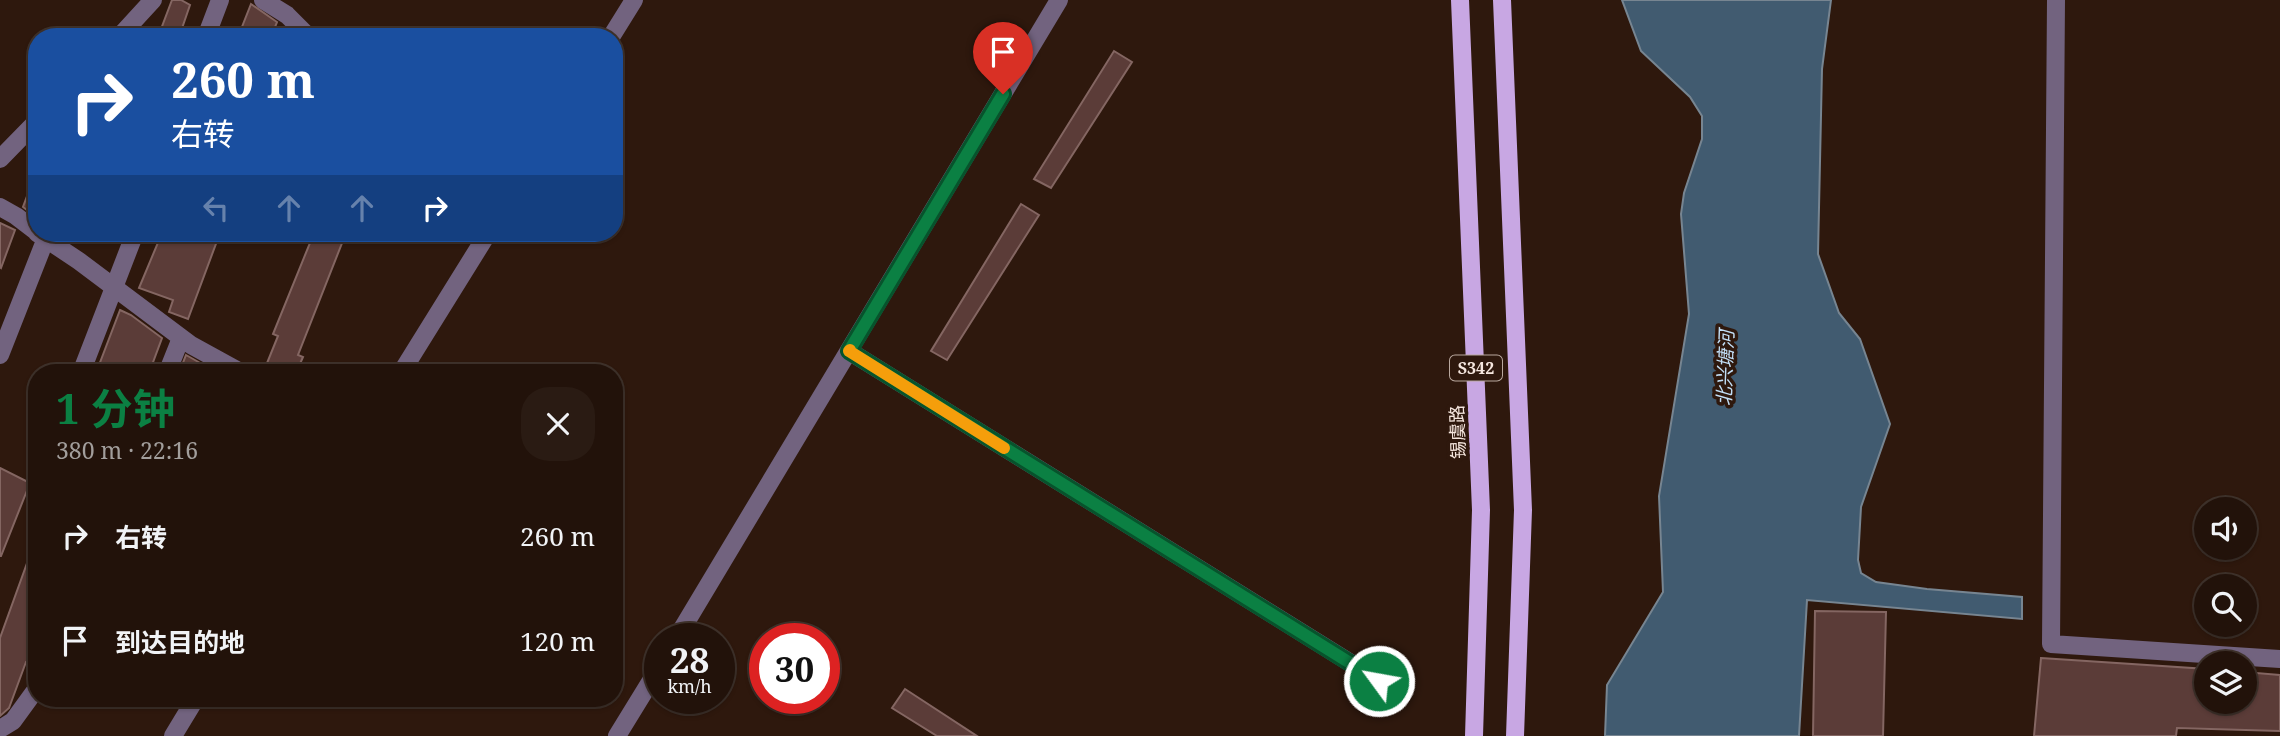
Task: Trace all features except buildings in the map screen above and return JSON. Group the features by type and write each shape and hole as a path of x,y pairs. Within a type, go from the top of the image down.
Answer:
{"main road":[{"name":"锡虞路","path":"1461,0 1482,510 1474,736"},
{"name":"S342","path":"1502,0 1523,510 1515,736"}],"street":[{"path":"127,28 153,0"},
{"path":"208,28 219,0"},
{"path":"263,0 287,15 300,28"},
{"path":"617,28 634,0"},
{"path":"686,623 1059,0"},
{"path":"2056,0 2051,644 2280,659"},
{"path":"0,159 28,130"},
{"path":"0,207 28,224"},
{"path":"0,355 39,242"},
{"path":"53,242 181,338 226,364"},
{"path":"85,364 132,242"},
{"path":"407,364 482,242"},
{"path":"171,364 181,338"},
{"path":"849,351 1402,695"},
{"path":"617,736 644,692"},
{"path":"0,729 13,721 28,700"},
{"path":"173,736 191,707"}],"water":[{"name":"北兴塘河","path":"1622,0 1831,0 1822,69 1818,254 1839,313 1860,339 1890,424 1861,507 1858,560 1861,573 1876,582 2022,597 2022,619 1807,600 1799,736 1605,736 1607,685 1663,592 1659,496 1689,314 1681,214 1684,193 1702,139 1702,116 1690,97 1641,51"}],"slow traffic":[{"path":"850,350 1004,448"}],"route":[{"path":"1003,94 849,351 1379,681"}]}
